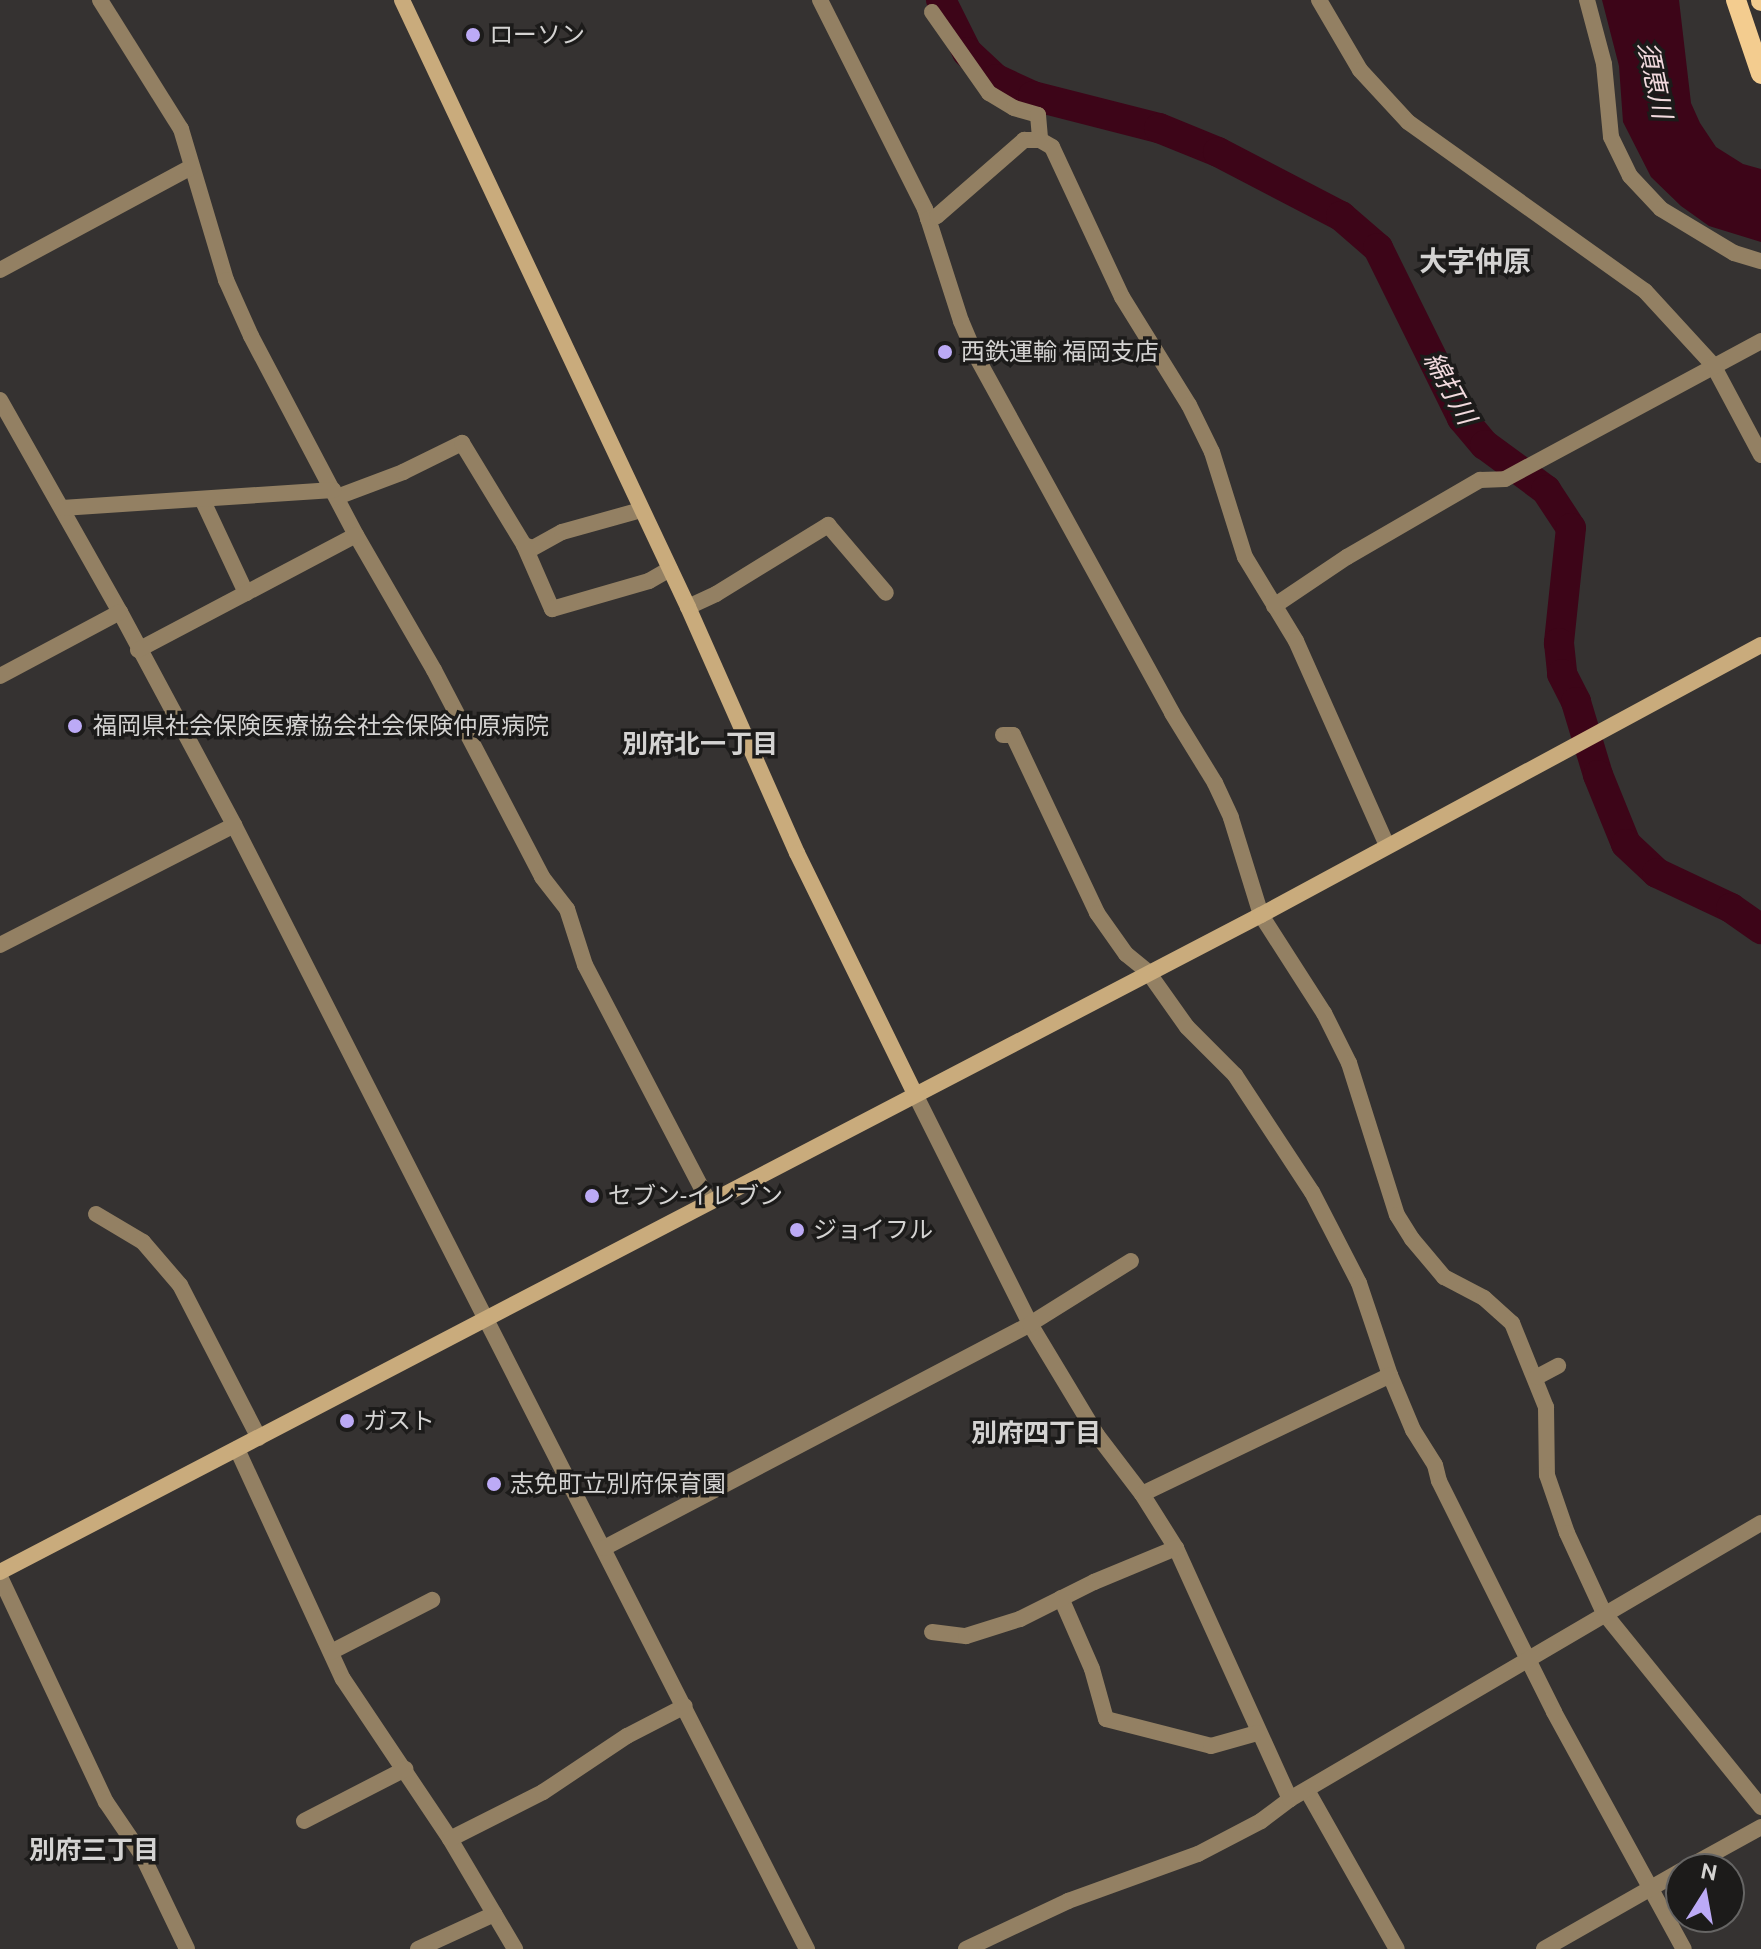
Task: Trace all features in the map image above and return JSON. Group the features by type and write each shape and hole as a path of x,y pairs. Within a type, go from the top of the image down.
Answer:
{"main road":[{"path":"1736,0 1761,74"}],"street":[{"path":"100,0 165,99 181,129 226,280 251,336 356,535 434,670 542,877 567,909 585,965 709,1202"},
{"path":"402,0 688,607 797,853 915,1094 1030,1324 1097,1435 1142,1494 1176,1548 1236,1675 1257,1733 1290,1799"},
{"path":"820,0 928,219 961,321 976,356 1172,713 1215,783 1231,818 1261,915 1324,1013 1349,1063 1397,1215 1444,1277 1484,1298 1512,1323 1537,1377 1546,1407 1547,1475 1567,1533 1604,1613 1761,1807"},
{"path":"1319,0 1360,70 1408,122 1645,291 1713,365 1761,455"},
{"path":"1587,0 1604,64 1611,137 1630,176 1661,209 1734,253 1761,261"},
{"path":"932,12 989,93 1014,108 1038,115 1040,140"},
{"path":"928,219 937,216 1024,140 1040,140 1052,147 1122,297 1212,452 1245,557 1296,641 1387,845"},
{"path":"0,270 191,167"},
{"path":"1274,606 1347,557 1480,480 1505,479 1761,341"},
{"path":"0,400 120,612 234,825 807,1949"},
{"path":"62,508 335,494 403,472 462,443 524,545 552,609 649,581 670,569"},
{"path":"202,499 246,593"},
{"path":"524,545 533,548 562,532 641,510"},
{"path":"688,607 716,594 828,525 886,593"},
{"path":"138,650 356,535"},
{"path":"0,676 120,612"},
{"path":"187,1949 142,1855 106,1802 0,1574 1261,915 1761,645"},
{"path":"1003,735 1013,735 1097,913 1126,954 1148,972 1187,1027 1235,1075 1312,1192 1359,1283 1390,1375 1413,1430 1435,1465 1439,1481 1531,1660 1554,1712 1684,1949"},
{"path":"0,945 234,825"},
{"path":"96,1214 143,1242 180,1285 259,1438"},
{"path":"604,1548 1030,1324 1131,1261"},
{"path":"1537,1377 1558,1366"},
{"path":"1142,1494 1390,1375"},
{"path":"237,1449 343,1679 450,1839 515,1949"},
{"path":"966,1949 1068,1901 1198,1854 1261,1821 1290,1799 1308,1792 1531,1660 1604,1613 1761,1523"},
{"path":"932,1632 966,1636 1020,1619 1176,1548"},
{"path":"1061,1598 1092,1669 1106,1719 1211,1746 1257,1733"},
{"path":"331,1652 432,1600"},
{"path":"450,1839 543,1792 627,1736 685,1706"},
{"path":"304,1821 405,1769"},
{"path":"1308,1792 1397,1949"},
{"path":"1714,1853 1761,1827"},
{"path":"1544,1949 1665,1880"},
{"path":"418,1949 494,1914"}],"water":[{"name":"須恵川","path":"1602,0 1679,0 1691,103 1700,123 1716,147 1743,164 1761,169 1761,242 1709,226 1681,206 1651,177 1623,122 1619,66"}],"waterway":[{"name":"綿打川","path":"941,0 967,52 996,79 1033,96 1159,128 1218,152 1341,216 1378,248 1462,418 1485,445 1546,490 1571,528 1559,643 1562,674 1576,702 1598,775 1626,844 1657,873 1731,908 1761,929"}],"place":[{"name":"ローソン","path":"473,35"},
{"name":"西鉄運輸 福岡支店","path":"945,352"},
{"name":"福岡県社会保険医療協会社会保険仲原病院","path":"75,726"},
{"name":"セブン-イレブン","path":"592,1196"},
{"name":"ジョイフル","path":"797,1230"},
{"name":"ガスト","path":"347,1421"},
{"name":"志免町立別府保育園","path":"494,1484"}],"district":[{"name":"大字仲原","path":"1475,261"},
{"name":"別府北一丁目","path":"700,744"},
{"name":"別府四丁目","path":"1036,1433"},
{"name":"別府三丁目","path":"94,1850"}]}
